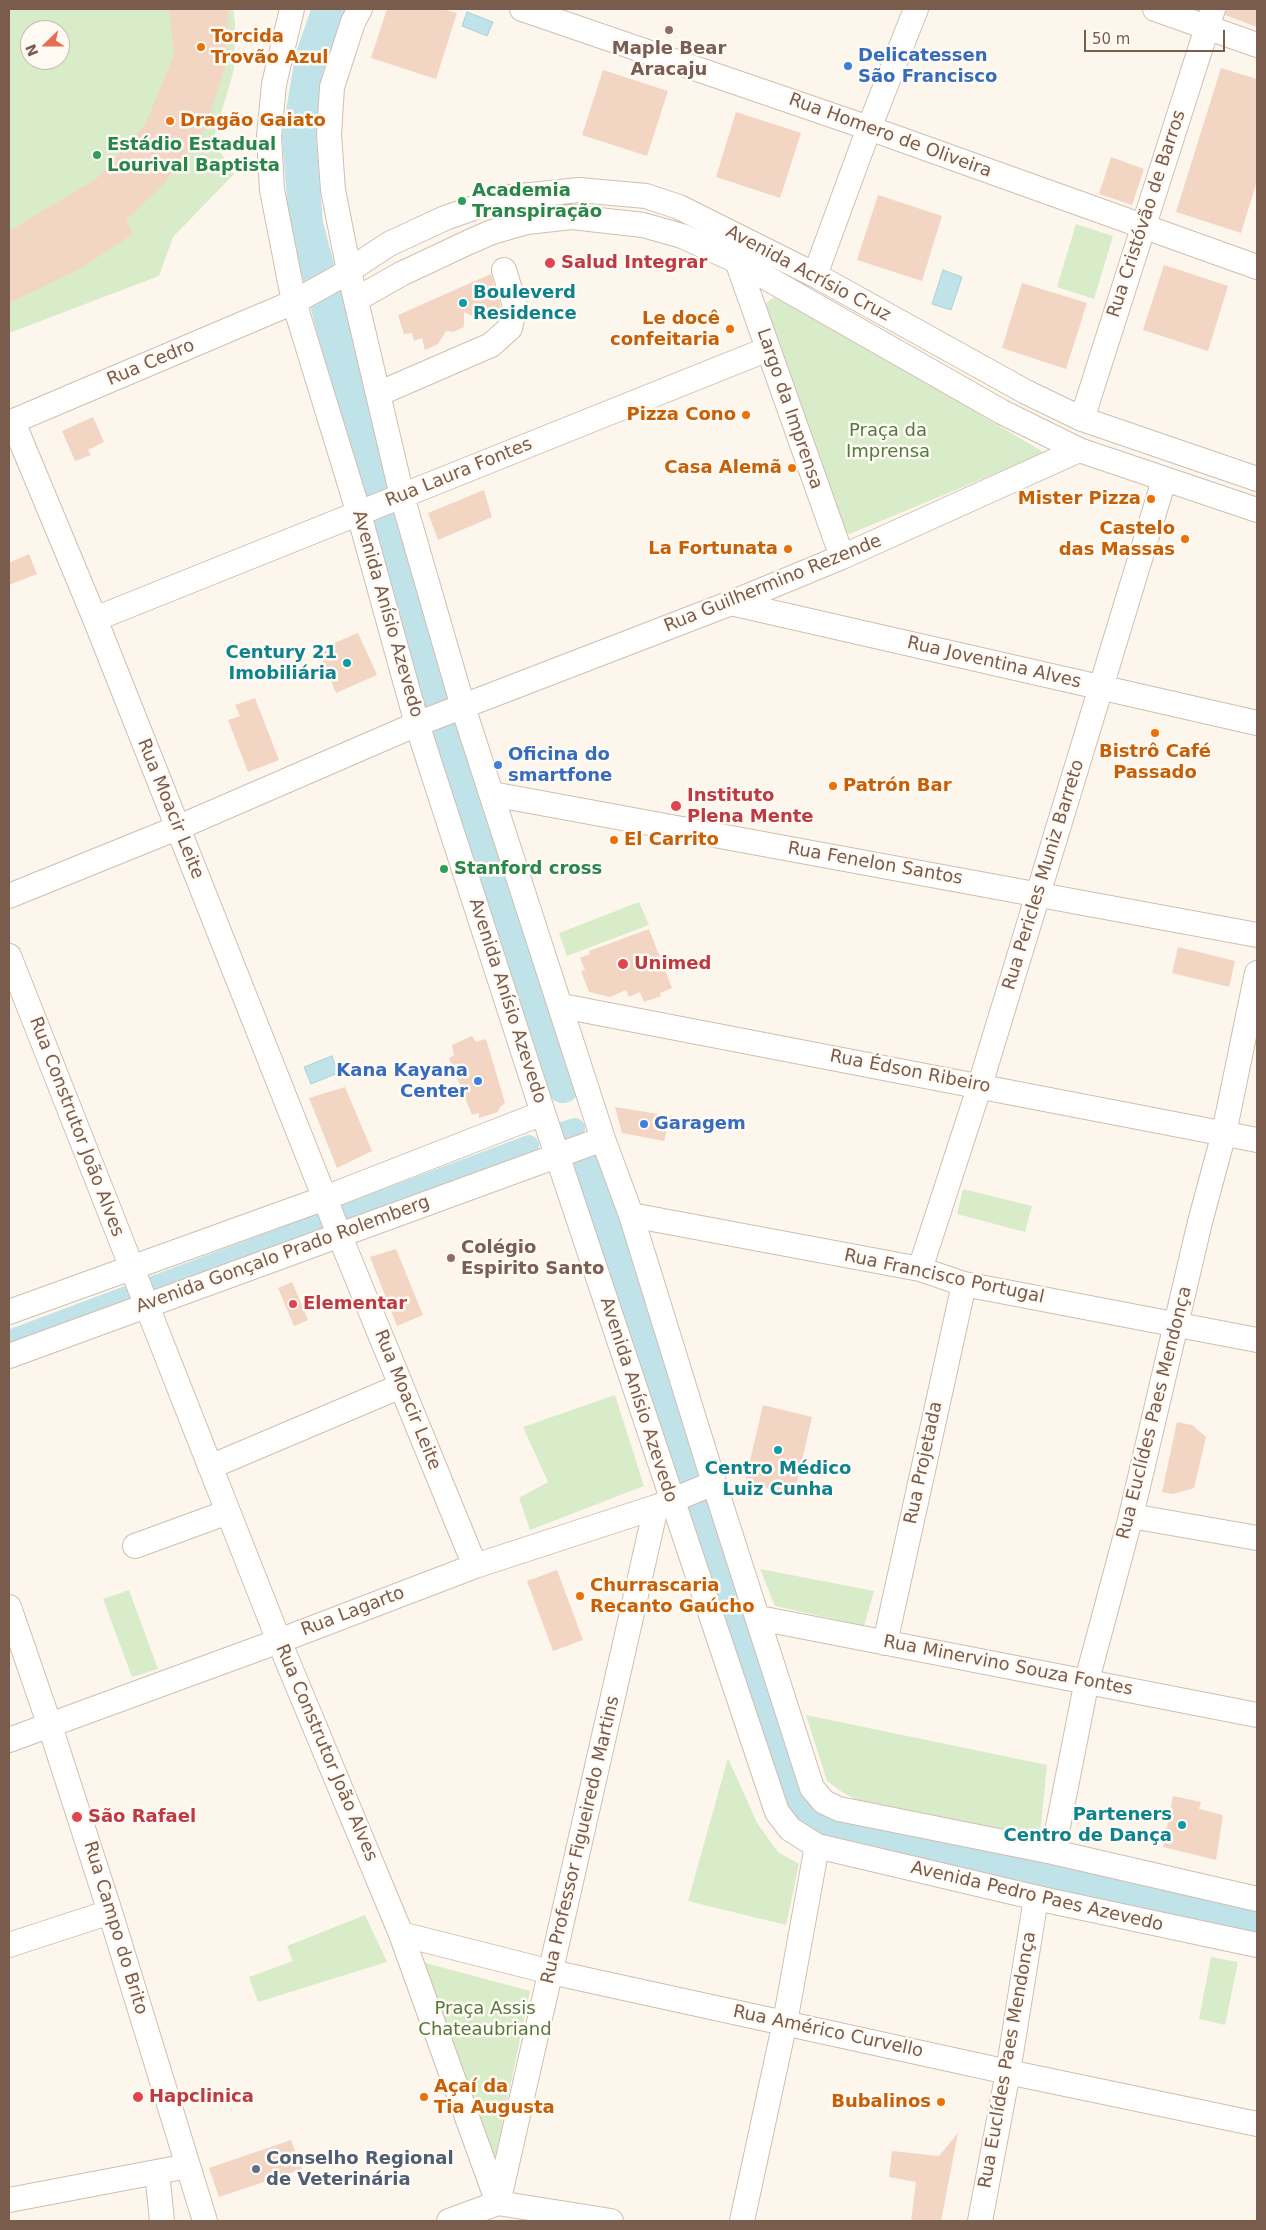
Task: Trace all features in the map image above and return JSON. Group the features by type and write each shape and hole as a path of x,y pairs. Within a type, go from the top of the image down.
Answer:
{"street":[{"name":"Avenida Anísio Azevedo","path":"292,9 274,84 270,136 272,190 300,298 363,512 420,723 543,1113 685,1495 777,1812 790,1829 817,1846"},
{"name":"Avenida Anísio Azevedo","path":"360,9 353,22 332,87 328,135 344,274 357,299 386,390 396,498 457,709 492,794 562,1006 603,1138 631,1215 685,1495 759,1618 812,1788 824,1802 839,1810 1053,1852"},
{"name":"Rua Homero de Oliveira","path":"522,9 869,128 1257,267"},
{"path":"815,275 869,128 916,9"},
{"path":"1155,9 1210,18 1257,45"},
{"name":"Rua Cristóvão de Barros","path":"1082,419 1210,18"},
{"name":"Avenida Acrísio Cruz","path":"300,298 344,274 389,244 445,218 502,198 580,190 646,196 679,207 815,275 1026,392 1082,419 1257,479"},
{"name":"Avenida Acrísio Cruz","path":"357,299 401,274 492,232 527,222 572,218 643,225 682,236 738,261 1002,412 1079,450 1257,510"},
{"name":"Largo da Imprensa","path":"738,261 842,558"},
{"path":"386,390 491,345 510,328 515,306 504,270"},
{"name":"Rua Cedro","path":"11,423 300,298"},
{"name":"Rua Laura Fontes","path":"95,619 768,349"},
{"name":"Rua Moacir Leite","path":"11,423 95,619 332,1215 475,1566"},
{"name":"Rua Guilhermino Rezende","path":"420,723 842,558 1079,450"},
{"name":"Rua Pericles Muniz Barreto","path":"920,1269 980,1086 1164,480"},
{"name":"Rua Joventina Alves","path":"731,603 1257,723"},
{"path":"9,896 177,828 420,723"},
{"name":"Rua Fenelon Santos","path":"492,794 1257,935"},
{"name":"Rua Construtor João Alves","path":"9,956 228,1512 401,1934 498,2203"},
{"name":"Rua Euclídes Paes Mendonça","path":"1053,1852 1087,1680 1131,1516 1200,1222 1224,1133 1257,973"},
{"name":"Rua Édson Ribeiro","path":"562,1006 1257,1140"},
{"name":"Avenida Gonçalo Prado Rolemberg","path":"9,1356 139,1288 332,1215 543,1113"},
{"name":"Avenida Gonçalo Prado Rolemberg","path":"9,1312 139,1288 332,1215 558,1156 603,1138"},
{"name":"Rua Francisco Portugal","path":"631,1215 920,1269 964,1284 1257,1340"},
{"name":"Rua Projetada","path":"885,1643 964,1284"},
{"path":"210,1467 401,1386"},
{"name":"Rua Lagarto","path":"9,1740 280,1641 475,1566 685,1495"},
{"name":"Rua Professor Figueiredo Martins","path":"498,2203 551,1972 685,1495"},
{"path":"136,1546 228,1512"},
{"path":"1131,1516 1257,1538"},
{"name":"Rua Campo do Brito","path":"9,1607 50,1726 110,1912 206,2221"},
{"name":"Rua Minervino Souza Fontes","path":"759,1618 1087,1680 1257,1715"},
{"path":"742,2221 785,2022 817,1846"},
{"name":"Avenida Pedro Paes Azevedo","path":"817,1846 1036,1898 1257,1945"},
{"path":"1053,1852 1257,1899"},
{"name":"Rua Euclídes Paes Mendonça","path":"980,2221 1008,2072 1036,1898"},
{"path":"9,1945 110,1912"},
{"name":"Rua Américo Curvello","path":"401,1934 551,1972 1008,2072 1257,2124"},
{"path":"9,2200 188,2166"},
{"path":"157,2172 162,2221"},
{"path":"449,2221 498,2203 611,2221"}],"green space":[{"name":"Estádio Estadual Lourival Baptista","path":"9,9 233,9 235,23 234,70 213,140 234,174 173,237 159,276 9,333"},
{"path":"1076,224 1113,236 1094,299 1057,287"},
{"name":"Praça da Imprensa","path":"778,294 1045,453 847,535 765,304"},
{"path":"639,902 649,925 567,956 559,933"},
{"path":"963,1189 1032,1206 1025,1232 957,1214"},
{"path":"615,1395 644,1486 530,1530 519,1498 548,1482 523,1427"},
{"path":"760,1569 874,1591 864,1626 775,1606"},
{"path":"129,1590 158,1669 132,1677 103,1599"},
{"path":"806,1715 1047,1765 1040,1836 859,1801 827,1781"},
{"path":"728,1758 757,1823 778,1852 799,1864 786,1925 688,1901"},
{"path":"365,1915 387,1962 258,2002 249,1977 293,1961 287,1946"},
{"path":"1211,1957 1238,1962 1225,2025 1199,2019"},
{"name":"Praça Assis Chateaubriand","path":"422,1962 530,1991 495,2159"}],"water":[{"path":"467,12 493,22 487,36 462,26"},
{"path":"943,270 962,277 951,310 932,304"},
{"path":"332,1056 338,1073 311,1084 304,1067"}],"building":[{"path":"169,9 228,9 226,64 205,128 165,183 126,220 133,234 78,270 9,303 9,231 96,179 145,125 174,55"},
{"path":"387,9 442,9 457,13 436,79 371,58"},
{"path":"1226,9 1257,9 1257,27 1225,15"},
{"path":"1221,68 1257,79 1257,181 1241,233 1176,212"},
{"path":"603,70 668,91 647,156 582,135"},
{"path":"736,112 801,133 780,198 716,177"},
{"path":"1111,157 1144,169 1132,205 1099,194"},
{"path":"878,195 942,216 922,281 857,260"},
{"path":"1164,265 1228,286 1208,351 1143,330"},
{"name":"Bouleverd Residence","path":"491,274 501,307 499,316 485,322 464,312 464,327 453,332 446,331 438,344 425,350 422,338 414,341 412,333 404,334 398,315"},
{"path":"1022,283 1087,303 1066,369 1002,348"},
{"path":"93,417 104,442 88,450 91,455 75,461 62,431"},
{"path":"484,490 492,517 438,540 428,513"},
{"path":"29,554 37,574 9,585 9,563"},
{"name":"Century 21 Imobiliária","path":"358,633 377,675 336,693 318,650"},
{"path":"255,698 279,760 248,772 228,720 240,716 235,705"},
{"name":"Unimed","path":"649,929 672,988 660,993 661,996 644,1002 640,992 629,997 626,990 610,997 589,992 581,971 585,970 580,958 590,954 589,951"},
{"path":"1178,947 1235,961 1229,987 1172,973"},
{"name":"Kana Kayana Center","path":"472,1036 476,1042 486,1039 505,1103 498,1112 479,1118 479,1113 472,1115 449,1058 454,1055 452,1045"},
{"path":"345,1087 372,1151 337,1168 309,1098"},
{"name":"Garagem","path":"615,1107 671,1116 664,1141 622,1133"},
{"path":"396,1249 423,1315 397,1326 370,1257"},
{"name":"Elementar","path":"292,1282 308,1320 294,1326 278,1288"},
{"name":"Centro Médico Luiz Cunha","path":"763,1405 812,1417 794,1495 745,1482"},
{"path":"1177,1422 1192,1425 1206,1437 1194,1488 1173,1494 1162,1492"},
{"path":"557,1570 583,1640 553,1651 527,1581"},
{"path":"1173,1796 1201,1802 1199,1809 1223,1815 1216,1860 1163,1847"},
{"path":"958,2133 941,2221 911,2221 916,2182 889,2177 892,2151 939,2156"},
{"name":"Conselho Regional de Veterinária","path":"291,2140 302,2169 219,2197 209,2168"}],"waterway":[{"path":"329,9 312,58 299,137 306,224 394,559 474,825 563,1086"},
{"path":"563,1132 575,1128"},
{"path":"9,1340 529,1145"},
{"path":"588,1164 791,1785 802,1810 814,1822 821,1824 1257,1919"}],"place":[{"name":"Maple Bear Aracaju","path":"669,30"},
{"name":"Torcida Trovão Azul","path":"201,47"},
{"name":"Delicatessen São Francisco","path":"848,66"},
{"name":"Dragão Gaiato","path":"170,121"},
{"name":"Estádio Estadual Lourival Baptista","path":"97,155"},
{"name":"Academia Transpiração","path":"462,201"},
{"name":"Salud Integrar","path":"550,263"},
{"name":"Bouleverd Residence","path":"463,303"},
{"name":"Le docê confeitaria","path":"730,329"},
{"name":"Pizza Cono","path":"746,415"},
{"name":"Casa Alemã","path":"792,468"},
{"name":"Mister Pizza","path":"1151,499"},
{"name":"Castelo das Massas","path":"1185,539"},
{"name":"La Fortunata","path":"788,549"},
{"name":"Century 21 Imobiliária","path":"347,663"},
{"name":"Bistrô Café Passado","path":"1155,733"},
{"name":"Oficina do smartfone","path":"498,765"},
{"name":"Patrón Bar","path":"833,786"},
{"name":"Instituto Plena Mente","path":"676,806"},
{"name":"El Carrito","path":"614,840"},
{"name":"Stanford cross","path":"444,869"},
{"name":"Unimed","path":"623,964"},
{"name":"Kana Kayana Center","path":"478,1081"},
{"name":"Garagem","path":"644,1124"},
{"name":"Colégio Espirito Santo","path":"451,1258"},
{"name":"Elementar","path":"293,1304"},
{"name":"Centro Médico Luiz Cunha","path":"778,1450"},
{"name":"Churrascaria Recanto Gaúcho","path":"580,1596"},
{"name":"São Rafael","path":"77,1817"},
{"name":"Parteners Centro de Dança","path":"1182,1825"},
{"name":"Hapclinica","path":"138,2097"},
{"name":"Açaí da Tia Augusta","path":"424,2097"},
{"name":"Bubalinos","path":"941,2102"},
{"name":"Conselho Regional de Veterinária","path":"256,2169"}]}
